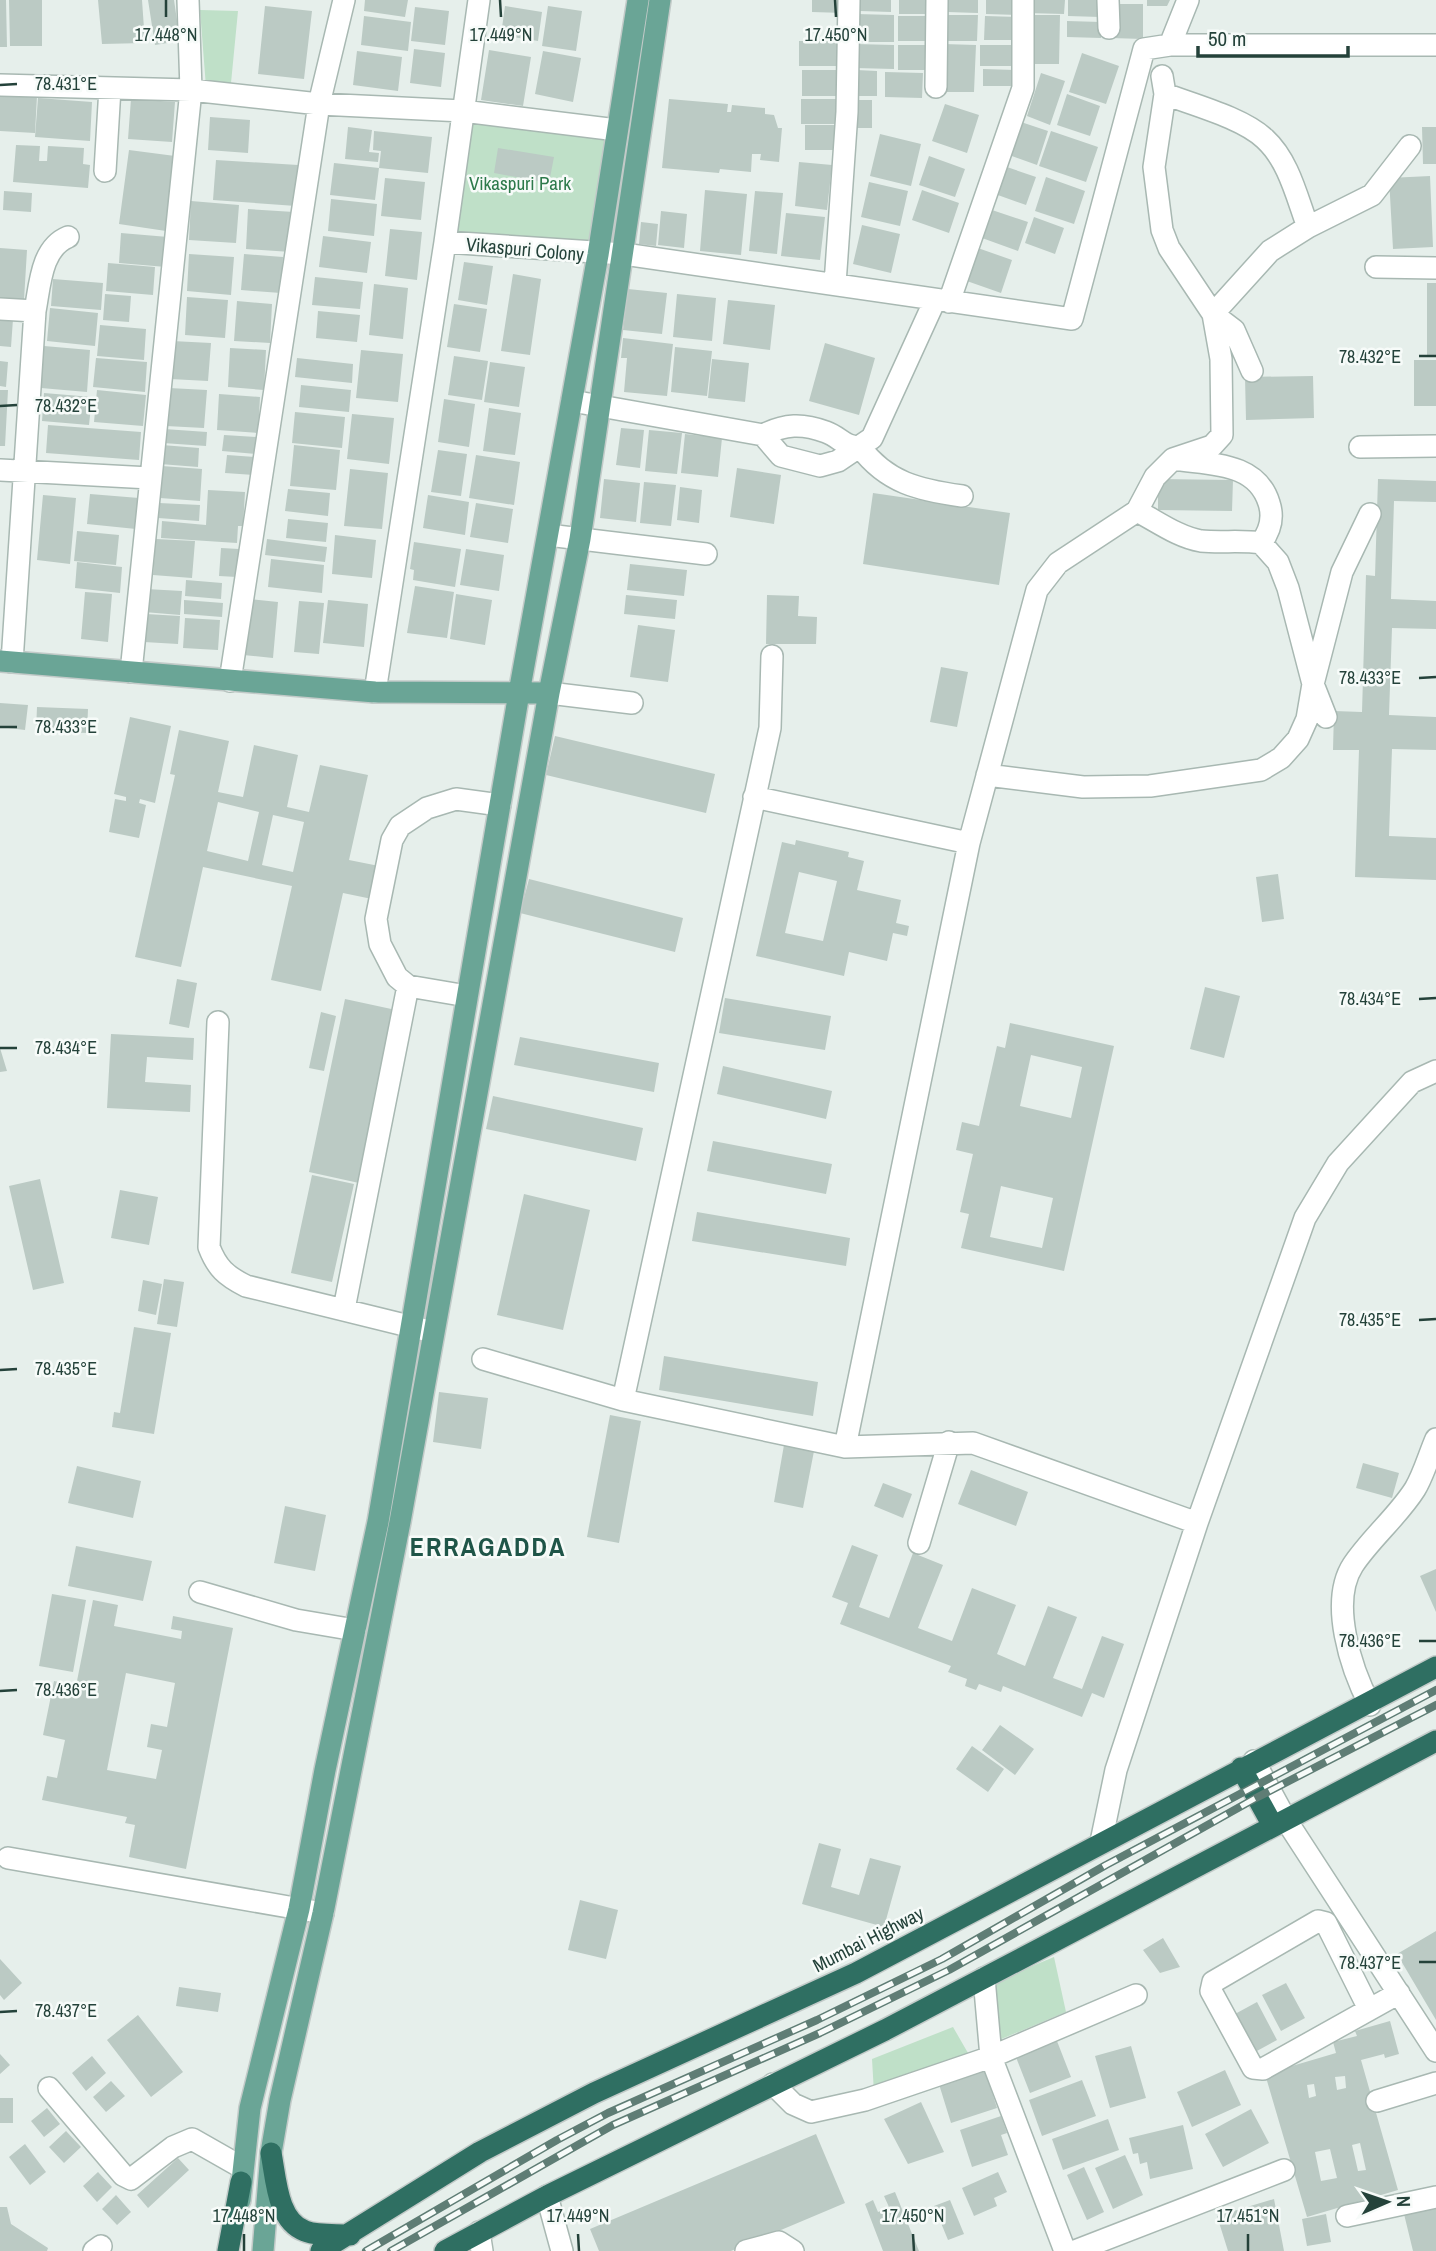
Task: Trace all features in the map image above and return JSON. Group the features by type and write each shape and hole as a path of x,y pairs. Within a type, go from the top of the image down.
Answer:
{"highway":[{"name":"Mumbai Highway","path":"321,2251 503,2140 594,2093 856,1973 1436,1667"},
{"path":"445,2251 480,2241 547,2196 984,1978 1436,1741"},
{"path":"271,2153 278,2190 289,2221 306,2232 350,2235"},
{"path":"228,2251 242,2175"}],"main road":[{"path":"237,2251 250,2108 299,1909 378,1522 519,693 598,255 638,0"},
{"path":"263,2251 271,2153 323,1913 400,1522 580,539 625,254 660,0"},
{"path":"6,662 375,692 550,693"}],"street":[{"path":"131,672 191,90 188,0"},
{"path":"230,681 319,104 344,0"},
{"name":"Vikaspuri Colony","path":"479,0 445,242 598,255 625,254 1072,319 1144,49 1170,45"},
{"path":"835,284 847,112 849,0"},
{"path":"936,88 937,0"},
{"path":"757,433 781,456 820,466 838,461 860,447 878,430 942,301 1023,88 1023,0"},
{"path":"1108,0 1109,28"},
{"path":"1188,0 1170,45 1436,45"},
{"path":"0,85 191,90 319,104 463,111 617,130"},
{"path":"1252,371 1234,330 1213,314 1169,248 1162,230 1154,167 1163,85 1265,138 1289,175 1308,227"},
{"path":"105,171 110,88"},
{"path":"1213,314 1270,251 1308,227 1372,195 1410,146"},
{"path":"6,662 24,471 34,311 45,262 55,243 68,237"},
{"path":"375,692 445,242"},
{"path":"1377,267 1436,268"},
{"path":"0,309 34,311"},
{"path":"845,1447 969,843 1037,590 1058,563 1137,511 1155,477 1173,460 1212,446 1222,435 1221,359 1213,314"},
{"path":"572,401 757,433 784,424 827,432 847,447 860,447 894,480 920,491 962,496"},
{"path":"1360,447 1436,446"},
{"path":"1173,460 1245,471 1256,479 1271,506 1269,532 1261,543"},
{"path":"0,470 150,478"},
{"path":"1137,511 1182,536 1203,541 1233,539 1261,543 1278,562 1288,588 1313,684 1326,717"},
{"path":"987,775 1083,787 1150,786 1261,770 1281,758 1298,739 1307,719 1313,684 1342,572 1370,514"},
{"path":"548,535 706,554"},
{"path":"623,1400 770,728 772,656"},
{"path":"550,693 632,703"},
{"path":"754,797 969,843"},
{"path":"467,996 408,986 397,977 380,944 376,919 392,840 412,816 439,803 456,799 500,805"},
{"path":"344,1309 408,986"},
{"path":"218,1021 209,1247 216,1265 229,1278 246,1286 433,1332"},
{"path":"1101,1842 1116,1770 1197,1523 1305,1218 1338,1163 1412,1082 1436,1071"},
{"path":"483,1359 623,1400 845,1447 973,1443 1197,1523"},
{"path":"1370,1704 1359,1684 1347,1642 1343,1618 1344,1588 1351,1567 1415,1488 1436,1439"},
{"path":"919,1543 949,1442"},
{"path":"200,1592 296,1620 355,1630"},
{"path":"1247,1765 1280,1823 1399,1993 1436,2051"},
{"path":"8,1858 323,1913"},
{"path":"1369,2009 1326,1923 1318,1921 1213,1982 1210,1992 1253,2068 1263,2069 1399,1993"},
{"path":"984,1978 991,2057 1065,2251"},
{"path":"773,2084 793,2104 811,2112 865,2100 991,2057 1136,1995"},
{"path":"1377,2101 1436,2083"},
{"path":"49,2088 123,2175 131,2179 173,2147 192,2138 242,2175"},
{"path":"1075,2251 1284,2170"},
{"path":"547,2196 562,2251"},
{"path":"1347,2216 1436,2197"},
{"path":"746,2251 779,2242 793,2251"}],"green space":[{"path":"200,10 238,11 231,83 206,87"},
{"name":"Vikaspuri Park","path":"465,114 608,132 587,251 450,240"},
{"path":"1054,1957 1066,2012 999,2040 994,1982"},
{"path":"953,2027 968,2053 874,2093 872,2059"}],"building":[{"path":"0,0 6,0 7,47 0,47"},
{"path":"9,0 42,0 42,46 10,46"},
{"path":"98,0 142,0 145,43 102,44"},
{"path":"148,0 174,0 180,41 155,45"},
{"path":"365,0 408,0 405,17 364,11"},
{"path":"812,0 844,0 844,13 812,12"},
{"path":"860,0 891,0 891,12 860,11"},
{"path":"899,0 930,0 930,14 899,14"},
{"path":"948,0 978,0 978,13 947,12"},
{"path":"986,0 1019,0 1018,15 986,14"},
{"path":"1026,0 1065,0 1064,14 1026,13"},
{"path":"1068,0 1100,0 1100,17 1068,16"},
{"path":"1147,0 1170,0 1167,6 1147,6"},
{"path":"1112,4 1143,4 1143,39 1111,38"},
{"path":"265,6 312,11 304,79 258,74"},
{"path":"505,6 542,12 538,41 501,35"},
{"path":"548,6 582,11 576,51 542,46"},
{"path":"415,7 449,11 445,45 411,41"},
{"path":"856,14 894,15 894,42 856,42"},
{"path":"947,15 978,15 977,41 947,41"},
{"path":"1029,15 1060,15 1059,64 1028,64"},
{"path":"364,16 411,22 408,51 361,45"},
{"path":"898,16 929,16 929,41 898,41"},
{"path":"985,16 1019,17 1018,40 984,40"},
{"path":"1067,21 1101,22 1101,38 1067,37"},
{"path":"799,41 843,41 842,66 799,66"},
{"path":"855,44 894,45 894,69 855,68"},
{"path":"943,44 976,45 974,92 943,92"},
{"path":"898,45 925,45 925,70 898,70"},
{"path":"980,45 1016,45 1016,66 980,66"},
{"path":"414,49 445,53 441,87 410,83"},
{"path":"489,50 531,57 523,106 481,100"},
{"path":"357,51 402,57 398,91 353,85"},
{"path":"543,51 581,58 573,102 535,94"},
{"path":"1082,53 1119,66 1106,104 1069,92"},
{"path":"983,69 1015,70 1014,86 983,86"},
{"path":"802,70 844,70 844,96 802,96"},
{"path":"856,70 877,71 877,96 855,96"},
{"path":"885,72 923,73 922,98 885,97"},
{"path":"1041,73 1065,81 1050,125 1027,116"},
{"path":"0,93 37,96 35,133 0,131"},
{"path":"1067,94 1100,106 1090,136 1057,125"},
{"path":"38,98 92,102 90,141 35,137"},
{"path":"131,99 175,102 172,142 128,139"},
{"path":"669,99 728,104 727,112 731,112 732,105 765,108 765,114 774,115 778,128 782,128 779,162 760,160 761,154 752,154 751,172 720,169 719,173 662,168"},
{"path":"801,99 841,99 841,124 801,124"},
{"path":"852,100 872,100 872,128 852,128"},
{"path":"945,104 979,115 967,153 932,141"},
{"path":"210,117 250,120 248,153 208,150"},
{"path":"1021,122 1048,131 1037,165 1009,155"},
{"path":"805,125 841,125 841,150 805,150"},
{"path":"348,127 372,130 369,152 379,153 378,162 345,159"},
{"path":"1422,127 1436,127 1436,164 1423,164"},
{"path":"374,131 432,137 428,173 379,168 381,151 373,150"},
{"path":"1051,131 1098,147 1086,182 1039,166"},
{"path":"880,134 921,144 911,186 870,176"},
{"path":"16,145 40,146 39,161 47,161 48,146 84,148 83,164 90,165 88,188 13,182"},
{"path":"498,148 554,157 549,183 494,173"},
{"path":"129,150 175,156 166,231 119,224"},
{"path":"929,156 965,169 955,197 919,185"},
{"path":"216,160 298,165 296,206 213,200"},
{"path":"799,162 832,165 827,210 795,206"},
{"path":"334,163 379,168 375,200 330,195"},
{"path":"1004,166 1036,177 1026,205 995,194"},
{"path":"1430,176 1433,247 1393,249 1389,178"},
{"path":"1046,177 1085,191 1074,224 1035,211"},
{"path":"385,178 425,182 421,220 381,216"},
{"path":"869,182 908,191 900,226 861,217"},
{"path":"705,190 747,194 741,255 700,251"},
{"path":"922,190 959,203 949,233 912,220"},
{"path":"4,191 32,193 31,212 3,210"},
{"path":"755,191 783,193 777,254 749,251"},
{"path":"331,199 377,204 374,236 328,231"},
{"path":"191,201 239,205 236,243 189,240"},
{"path":"248,209 294,212 291,252 246,249"},
{"path":"992,210 1028,222 1018,251 982,238"},
{"path":"661,211 687,214 684,248 658,245"},
{"path":"786,213 825,217 820,260 781,256"},
{"path":"1034,217 1064,228 1055,254 1025,243"},
{"path":"641,222 658,224 656,246 639,244"},
{"path":"862,225 900,234 891,273 853,264"},
{"path":"390,229 422,232 417,280 385,276"},
{"path":"121,233 168,237 166,267 119,263"},
{"path":"323,236 371,242 367,273 319,267"},
{"path":"975,247 1012,260 1001,293 964,280"},
{"path":"0,248 27,250 24,300 0,298"},
{"path":"189,254 234,257 231,295 187,291"},
{"path":"244,254 283,257 281,293 241,290"},
{"path":"464,262 493,266 487,305 458,300"},
{"path":"108,263 155,267 153,295 106,291"},
{"path":"513,274 541,279 530,355 501,351"},
{"path":"315,277 363,282 360,309 312,305"},
{"path":"53,279 103,283 101,310 51,306"},
{"path":"1427,283 1436,283 1436,355 1427,355"},
{"path":"374,284 408,288 403,339 369,335"},
{"path":"628,289 667,293 662,334 623,330"},
{"path":"105,294 131,296 129,322 103,320"},
{"path":"677,294 716,298 712,341 673,337"},
{"path":"187,297 228,300 225,338 185,335"},
{"path":"728,300 775,305 770,350 723,344"},
{"path":"237,301 272,304 270,343 234,341"},
{"path":"454,304 487,309 480,352 447,347"},
{"path":"50,308 98,313 95,346 47,341"},
{"path":"318,311 360,315 357,342 316,338"},
{"path":"0,318 13,319 11,347 0,346"},
{"path":"100,325 146,329 144,360 97,356"},
{"path":"623,338 673,344 667,396 624,392 627,358 621,358"},
{"path":"172,341 211,343 208,381 170,379"},
{"path":"825,343 875,358 859,415 809,401"},
{"path":"44,346 90,350 87,392 41,388"},
{"path":"675,347 712,351 707,396 671,392"},
{"path":"230,348 266,350 264,390 228,387"},
{"path":"361,350 403,354 398,402 356,398"},
{"path":"454,356 488,361 482,400 448,395"},
{"path":"96,358 147,362 145,392 93,387"},
{"path":"297,358 353,364 352,383 295,377"},
{"path":"712,359 749,363 745,402 708,398"},
{"path":"1414,360 1436,360 1436,406 1414,406"},
{"path":"0,361 8,362 6,387 0,386"},
{"path":"490,362 525,367 519,407 484,402"},
{"path":"1313,376 1314,418 1246,420 1245,377"},
{"path":"301,385 351,390 349,412 299,407"},
{"path":"169,388 207,390 204,428 166,426"},
{"path":"0,390 8,390 5,446 0,446"},
{"path":"97,390 146,395 143,426 94,422"},
{"path":"44,393 92,397 89,425 42,421"},
{"path":"219,394 260,397 258,433 217,430"},
{"path":"444,399 475,404 469,447 438,442"},
{"path":"489,408 521,413 515,455 483,451"},
{"path":"295,412 345,417 342,448 292,443"},
{"path":"352,414 394,418 389,464 347,459"},
{"path":"48,425 141,432 139,460 46,453"},
{"path":"621,428 644,430 640,468 616,465"},
{"path":"164,429 207,432 206,446 163,443"},
{"path":"649,430 682,433 677,474 645,471"},
{"path":"685,434 722,438 718,477 681,473"},
{"path":"224,435 257,437 256,454 222,451"},
{"path":"162,445 199,448 198,467 160,464"},
{"path":"294,445 340,450 336,490 290,486"},
{"path":"438,450 467,454 461,496 431,492"},
{"path":"227,455 255,457 254,475 225,473"},
{"path":"476,455 520,462 514,505 469,498"},
{"path":"162,466 202,469 200,501 160,498"},
{"path":"737,468 781,475 774,524 730,517"},
{"path":"350,469 388,473 382,529 344,526"},
{"path":"604,479 640,483 636,522 600,518"},
{"path":"1158,479 1233,480 1232,511 1158,510"},
{"path":"1378,479 1436,481 1436,502 1394,501 1391,599 1436,601 1436,629 1392,628 1389,715 1436,717 1436,750 1392,749 1389,836 1436,838 1436,880 1355,877 1359,750 1333,750 1334,711 1362,712 1366,575 1375,576"},
{"path":"644,482 676,485 671,526 640,523"},
{"path":"680,487 702,490 699,523 677,520"},
{"path":"288,489 330,493 328,516 285,511"},
{"path":"208,490 245,492 243,526 238,526 237,543 161,538 162,521 206,525"},
{"path":"873,493 1010,513 999,585 863,564"},
{"path":"90,494 139,498 136,529 87,524"},
{"path":"43,495 76,498 70,564 37,560"},
{"path":"428,495 469,502 465,535 423,528"},
{"path":"159,503 200,505 199,521 158,518"},
{"path":"476,503 513,509 508,543 470,537"},
{"path":"288,519 328,523 326,542 286,538"},
{"path":"77,531 119,535 116,565 74,561"},
{"path":"335,535 376,540 372,578 332,574"},
{"path":"156,539 195,541 192,578 153,575"},
{"path":"267,539 327,547 325,562 265,555"},
{"path":"414,542 461,549 455,587 413,580 414,570 410,569"},
{"path":"221,548 239,549 237,577 219,576"},
{"path":"466,549 504,555 499,591 460,585"},
{"path":"271,559 324,565 322,593 268,587"},
{"path":"77,562 122,567 120,593 75,588"},
{"path":"630,564 687,570 684,596 627,590"},
{"path":"186,580 222,583 221,599 185,596"},
{"path":"415,586 454,592 447,638 407,633"},
{"path":"146,589 182,591 180,615 144,612"},
{"path":"85,592 112,594 108,642 81,639"},
{"path":"456,594 492,600 485,645 450,639"},
{"path":"626,595 677,600 675,619 624,614"},
{"path":"767,595 799,596 798,616 817,617 816,644 766,644"},
{"path":"248,599 278,602 273,658 243,655"},
{"path":"184,600 223,603 222,617 184,614"},
{"path":"328,600 368,604 364,647 323,643"},
{"path":"299,601 324,603 319,654 294,652"},
{"path":"146,614 180,616 178,644 144,642"},
{"path":"185,618 220,620 218,650 183,648"},
{"path":"638,625 675,630 668,682 630,677"},
{"path":"941,667 968,672 957,727 930,722"},
{"path":"0,703 28,705 25,730 0,727"},
{"path":"37,707 88,709 87,733 36,731"},
{"path":"130,717 171,726 155,803 140,799 139,803 146,805 139,838 109,832 115,799 126,801 126,797 114,794"},
{"path":"179,730 229,741 218,792 243,797 254,745 298,755 287,807 309,812 320,765 368,775 349,860 379,866 372,899 343,893 321,991 271,980 292,886 203,867 181,967 135,957 175,775 170,774","holes":["218,802 259,812 248,861 207,851","273,815 304,822 293,872 262,865"]},
{"path":"555,736 715,774 706,813 546,775"},
{"path":"796,840 849,852 848,857 864,861 857,890 901,900 896,923 909,926 907,936 893,933 887,961 849,952 844,976 756,956 782,842 795,845","holes":["799,872 837,881 823,941 785,933"]},
{"path":"1278,874 1284,919 1262,922 1256,877"},
{"path":"529,879 683,918 675,952 520,913"},
{"path":"177,979 197,983 189,1028 169,1024"},
{"path":"1205,987 1240,996 1224,1058 1190,1049"},
{"path":"725,998 831,1016 825,1050 719,1033"},
{"path":"345,999 396,1010 359,1183 309,1172"},
{"path":"321,1012 336,1016 324,1071 309,1068"},
{"path":"1010,1023 1114,1046 1064,1271 961,1248 969,1214 960,1212 973,1154 956,1150 962,1122 979,1126 997,1046 1005,1048","holes":["1031,1055 1082,1067 1071,1118 1020,1106","1001,1186 1053,1198 1042,1248 990,1237"]},
{"path":"111,1034 194,1038 193,1060 147,1057 145,1082 191,1085 190,1112 107,1108"},
{"path":"520,1037 659,1063 654,1092 514,1065"},
{"path":"0,1048 7,1071 0,1072"},
{"path":"723,1066 832,1091 826,1119 717,1094"},
{"path":"493,1096 643,1128 636,1161 486,1129"},
{"path":"713,1141 832,1164 826,1194 707,1171"},
{"path":"312,1175 354,1184 332,1282 291,1273"},
{"path":"40,1179 64,1283 33,1290 9,1186"},
{"path":"120,1190 158,1197 149,1245 111,1238"},
{"path":"524,1194 590,1210 563,1330 497,1315"},
{"path":"697,1212 850,1238 846,1266 692,1241"},
{"path":"164,1279 184,1282 177,1327 157,1324"},
{"path":"143,1280 162,1284 156,1315 138,1311"},
{"path":"134,1327 171,1333 154,1434 112,1427 114,1412 120,1413"},
{"path":"664,1356 818,1382 813,1416 659,1390"},
{"path":"439,1392 488,1398 481,1449 433,1442"},
{"path":"610,1415 641,1421 619,1543 587,1537"},
{"path":"784,1445 814,1451 803,1508 774,1502"},
{"path":"1363,1463 1399,1473 1392,1498 1356,1488"},
{"path":"77,1466 141,1481 133,1518 68,1503"},
{"path":"971,1470 1028,1492 1016,1526 958,1504"},
{"path":"883,1483 912,1494 903,1518 874,1506"},
{"path":"285,1506 326,1515 315,1571 274,1563"},
{"path":"852,1545 878,1555 859,1607 889,1618 913,1553 943,1565 918,1628 952,1641 972,1588 1016,1605 997,1654 1025,1666 1048,1606 1077,1617 1053,1678 1082,1689 1102,1636 1124,1644 1104,1698 1092,1693 1082,1717 1003,1686 1001,1692 979,1684 976,1690 965,1686 967,1679 948,1672 951,1666 840,1624 848,1603 832,1597"},
{"path":"76,1546 152,1561 143,1601 68,1586"},
{"path":"1436,1569 1436,1612 1420,1576"},
{"path":"52,1594 86,1600 73,1672 39,1666"},
{"path":"93,1600 118,1605 114,1626 181,1639 182,1631 171,1629 173,1616 233,1628 186,1869 129,1857 135,1825 125,1823 127,1817 42,1800 47,1776 57,1778 65,1740 43,1735 54,1681 76,1686","holes":["126,1673 175,1683 167,1727 151,1724 147,1747 162,1750 156,1779 107,1770"]},
{"path":"1000,1725 1034,1749 1015,1775 982,1750"},
{"path":"972,1746 1004,1769 988,1792 956,1769"},
{"path":"819,1843 841,1849 831,1887 859,1895 870,1858 901,1866 884,1927 802,1904"},
{"path":"580,1900 618,1910 606,1959 568,1950"},
{"path":"1436,1931 1436,2020 1397,1954"},
{"path":"1163,1938 1180,1967 1160,1973 1143,1950"},
{"path":"0,1959 22,1983 4,2000 0,1995"},
{"path":"1286,1983 1305,2018 1281,2031 1262,1995"},
{"path":"179,1987 221,1993 218,2012 176,2006"},
{"path":"1257,2002 1277,2040 1255,2052 1235,2014"},
{"path":"138,2015 183,2072 151,2097 107,2040"},
{"path":"1390,2021 1399,2054 1385,2058 1384,2054 1361,2060 1398,2190 1307,2217 1265,2074 1336,2053 1333,2042 1357,2036 1355,2031","holes":["1345,2076 1346,2088 1337,2090 1335,2077","1314,2084 1316,2096 1309,2098 1307,2085","1360,2143 1366,2170 1358,2171 1352,2145","1330,2149 1337,2178 1321,2181 1315,2152"]},
{"path":"1055,2036 1071,2077 1030,2093 1014,2052"},
{"path":"1131,2046 1146,2098 1110,2108 1095,2056"},
{"path":"0,2054 10,2065 0,2074"},
{"path":"92,2056 106,2073 86,2091 72,2073"},
{"path":"984,2067 997,2108 951,2123 938,2081"},
{"path":"1225,2070 1241,2105 1192,2127 1177,2092"},
{"path":"1082,2080 1096,2116 1042,2136 1029,2100"},
{"path":"111,2081 125,2096 106,2112 93,2097"},
{"path":"0,2098 13,2098 13,2123 0,2123"},
{"path":"921,2102 944,2152 908,2164 884,2119"},
{"path":"47,2108 60,2124 44,2137 31,2121"},
{"path":"1251,2109 1269,2143 1223,2167 1205,2134"},
{"path":"1001,2116 1007,2133 1001,2135 1008,2155 972,2167 960,2130"},
{"path":"1108,2119 1119,2150 1063,2170 1052,2139"},
{"path":"1183,2125 1193,2169 1150,2179 1147,2162 1140,2164 1138,2153 1133,2154 1129,2138"},
{"path":"66,2131 81,2147 64,2163 49,2147"},
{"path":"816,2134 845,2203 731,2251 599,2251 590,2229"},
{"path":"25,2144 46,2172 30,2185 9,2157"},
{"path":"1125,2155 1143,2195 1113,2209 1095,2168"},
{"path":"178,2158 189,2170 148,2208 137,2195"},
{"path":"1084,2167 1104,2212 1087,2220 1067,2175"},
{"path":"98,2172 112,2187 97,2202 83,2186"},
{"path":"998,2172 1007,2192 994,2198 997,2206 974,2216 962,2188"},
{"path":"895,2192 919,2251 883,2251 865,2204 873,2200 878,2212 889,2207 884,2196"},
{"path":"116,2195 131,2212 117,2225 102,2209"},
{"path":"1274,2199 1284,2251 1228,2251 1217,2216"},
{"path":"950,2200 964,2234 948,2240 934,2206"},
{"path":"1436,2206 1436,2251 1413,2251 1404,2214"},
{"path":"0,2207 7,2207 11,2224 48,2248 47,2251 0,2251"},
{"path":"1326,2214 1331,2242 1307,2246 1302,2219"}],"railway":[{"path":"366,2251 608,2113 817,2020 942,1959 1106,1865 1436,1690"},
{"path":"391,2251 613,2125 820,2033 949,1970 1254,1799 1436,1705"}],"district":[{"name":"ERRAGADDA","path":"488,1547"}]}
